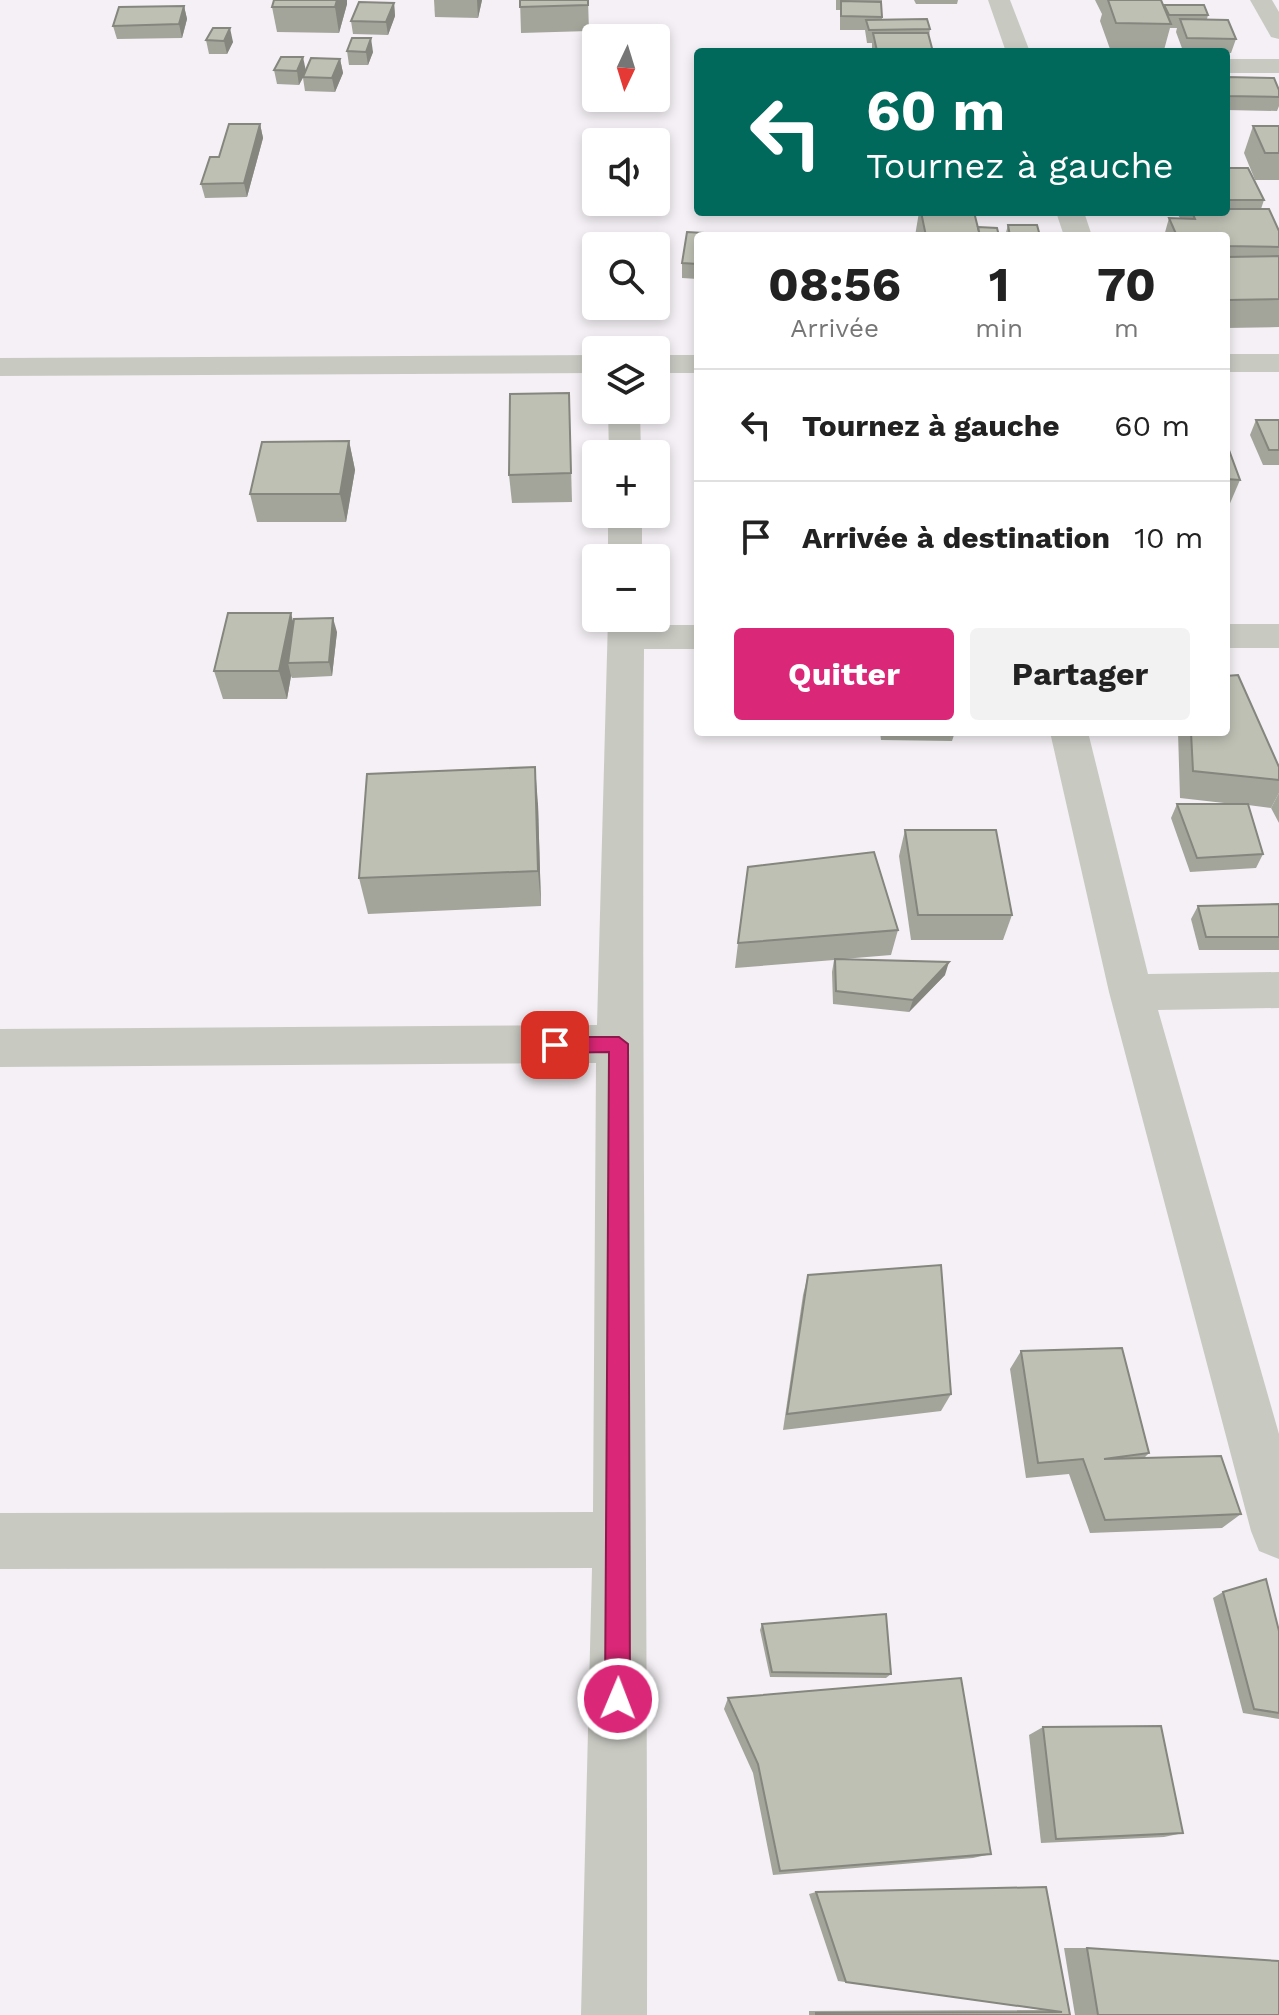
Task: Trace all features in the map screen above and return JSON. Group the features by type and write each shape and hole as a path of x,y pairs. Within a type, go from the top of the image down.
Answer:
{"street":[{"path":"999,0 1017,48"},
{"path":"1261,0 1279,32"},
{"path":"1230,66 1279,66"},
{"path":"1230,363 1279,363"},
{"path":"0,367 582,364"},
{"path":"670,364 694,364"},
{"path":"614,2015 620,1540 619,1044 626,632"},
{"path":"658,632 694,636"},
{"path":"1230,636 1279,636"},
{"path":"1070,736 1131,992 1279,1531"},
{"path":"1131,992 1279,990"},
{"path":"0,1048 619,1044"},
{"path":"0,1541 620,1540"}],"building":[{"path":"274,0 337,0 335,7 272,7"},
{"path":"520,0 588,0 588,5 520,7"},
{"path":"1108,0 1161,0 1171,24 1116,23"},
{"path":"841,1 881,2 882,17 841,16"},
{"path":"359,2 394,3 386,22 351,21"},
{"path":"1164,5 1204,5 1208,15 1169,15"},
{"path":"184,6 179,24 113,26 119,7"},
{"path":"927,19 930,29 869,30 866,20"},
{"path":"1180,19 1228,20 1236,39 1187,38"},
{"path":"213,28 230,28 224,41 206,40"},
{"path":"873,33 928,33 932,48 876,48"},
{"path":"352,38 371,38 366,52 347,51"},
{"path":"281,57 303,57 297,71 274,70"},
{"path":"311,58 340,59 332,78 303,77"},
{"path":"1230,77 1274,78 1279,97 1230,96"},
{"path":"229,124 260,124 244,183 201,184 210,157 219,157"},
{"path":"1253,126 1279,126 1279,153 1265,153"},
{"path":"1230,168 1248,168 1264,200 1230,200"},
{"path":"1230,209 1269,209 1279,231 1279,247 1230,246 1230,232 1175,232 1169,218 1195,219 1194,216 1230,216"},
{"path":"922,216 975,216 979,232 925,232"},
{"path":"1008,225 1037,225 1039,232 1009,232"},
{"path":"978,227 997,228 998,232 979,232"},
{"path":"687,232 694,232 694,264 682,263"},
{"path":"1279,256 1279,299 1230,300 1230,257"},
{"path":"569,393 571,473 509,475 510,394"},
{"path":"1256,420 1279,420 1279,450 1269,450"},
{"path":"349,441 340,494 250,494 262,442"},
{"path":"1230,453 1240,480 1230,479"},
{"path":"228,613 291,613 279,671 214,671"},
{"path":"333,618 329,662 288,663 294,619"},
{"path":"1238,675 1279,767 1279,780 1193,771 1191,736 1230,736 1230,676"},
{"path":"535,767 538,871 359,878 367,774"},
{"path":"1177,804 1248,804 1263,854 1197,858"},
{"path":"905,830 996,830 1012,915 918,915"},
{"path":"874,852 898,930 738,943 748,867"},
{"path":"1279,904 1279,937 1206,937 1198,906"},
{"path":"835,959 949,962 913,1000 836,991"},
{"path":"941,1265 951,1394 787,1414 808,1275"},
{"path":"1122,1348 1149,1453 1104,1459 1221,1456 1241,1514 1105,1520 1083,1459 1038,1463 1021,1351"},
{"path":"1266,1579 1279,1631 1279,1713 1254,1709 1223,1592"},
{"path":"886,1614 891,1674 772,1672 762,1624"},
{"path":"961,1678 991,1854 780,1871 758,1764 728,1698"},
{"path":"1161,1726 1183,1833 1056,1839 1043,1727"},
{"path":"1046,1887 1070,2015 816,2015 1062,2012 846,1982 816,1892"},
{"path":"1087,1948 1279,1961 1279,2015 1098,2015"}],"route":[{"path":"555,1045 619,1044 618,1699"}]}
